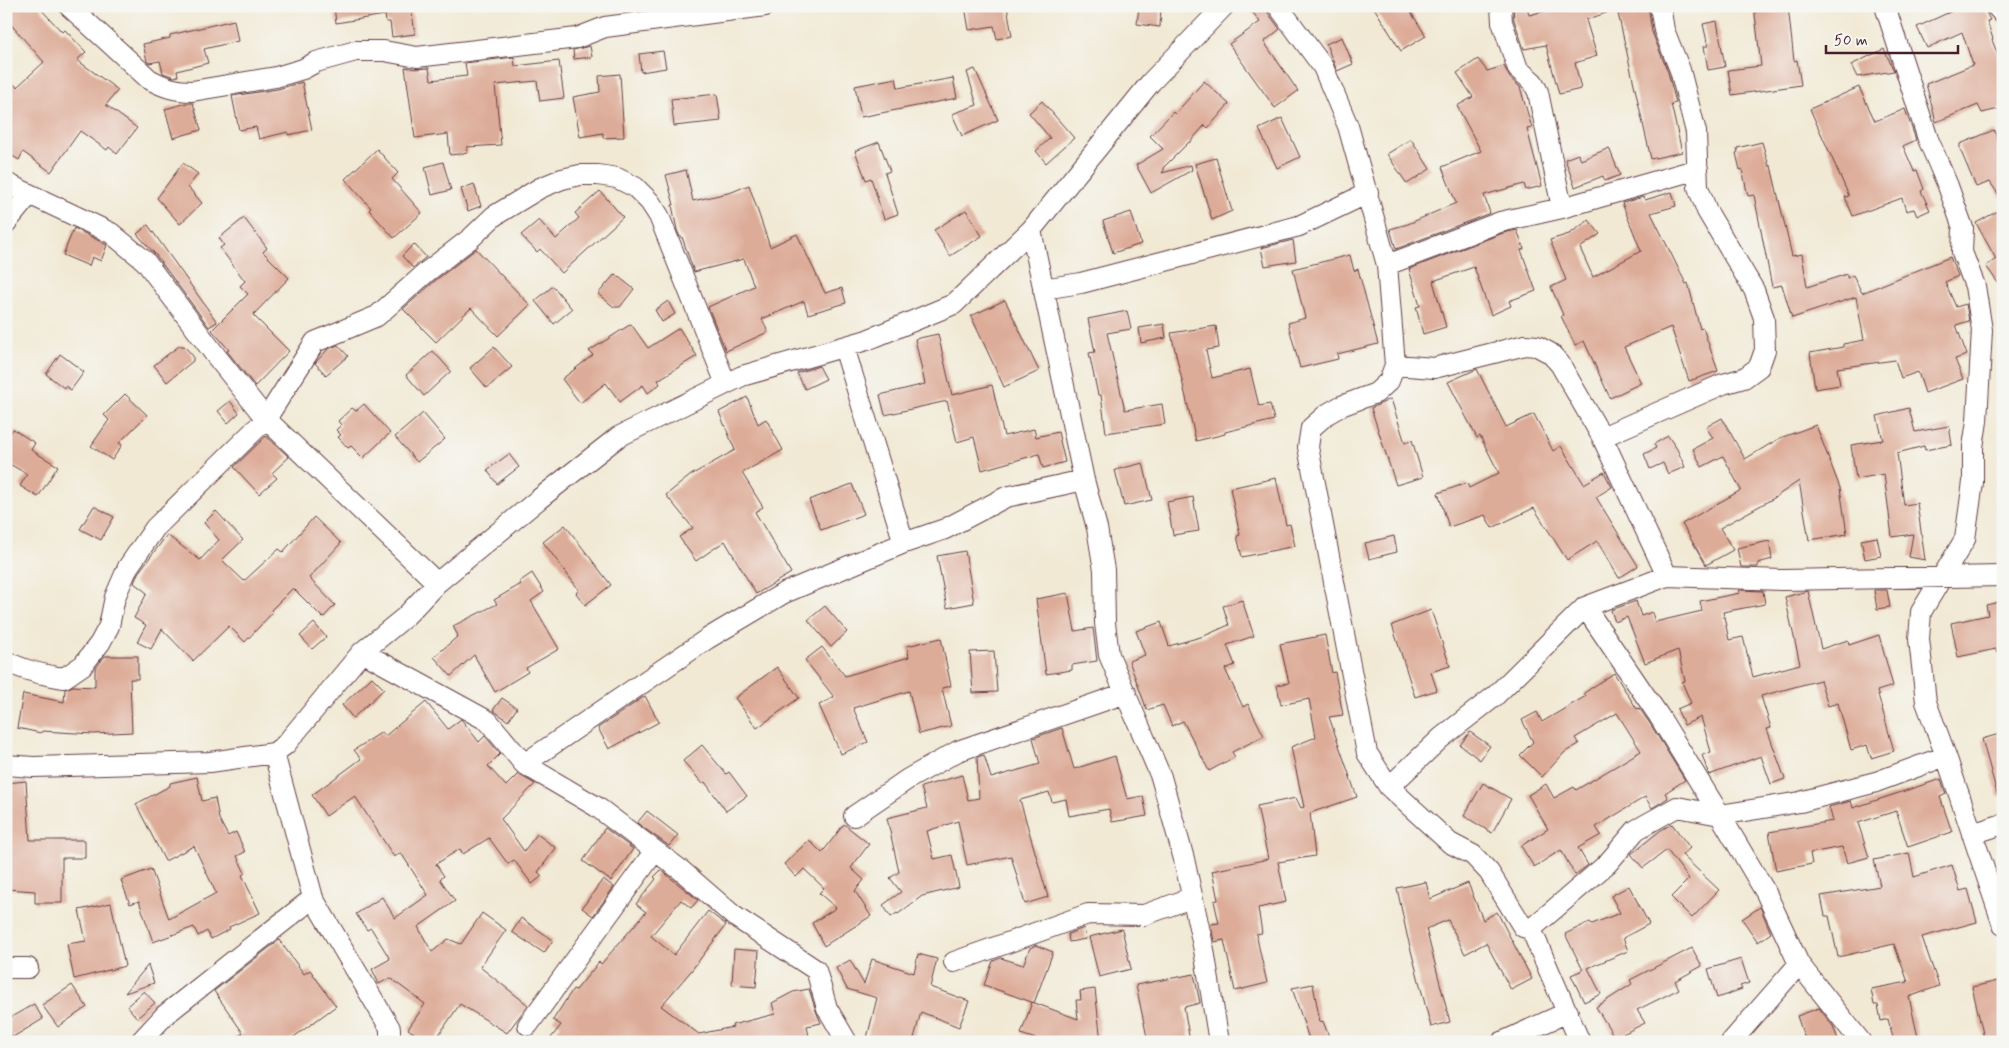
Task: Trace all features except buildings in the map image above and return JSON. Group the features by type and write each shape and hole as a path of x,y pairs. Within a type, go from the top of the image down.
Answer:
{"street":[{"path":"69,6 149,79 164,87 179,91 192,91 276,77 303,69 316,62 356,51 384,51 417,57 577,38 605,27 765,6"},
{"path":"6,765 33,767 210,762 274,753 285,745 362,652 405,617 438,583 539,499 618,437 742,376 867,340 954,304 1031,230 1151,82 1224,6"},
{"path":"1278,6 1323,67 1348,126 1387,265 1395,365 1389,381 1376,394 1341,406 1327,414 1311,428 1308,447 1368,753 1389,787 1450,843 1472,856 1489,872 1524,927 1531,929"},
{"path":"1501,6 1502,22 1518,68 1533,82 1538,92 1562,208"},
{"path":"1602,437 1723,384 1744,378 1759,367 1765,350 1764,318 1754,290 1707,211 1698,187 1696,132 1680,70 1664,30 1660,6"},
{"path":"1885,6 1928,139 1963,228 1962,252 1975,286 1982,330 1978,413 1973,447 1973,482 1965,539 1921,612 1919,639 1926,702 2003,925"},
{"path":"1996,6 2003,14"},
{"path":"1387,265 1500,222 1562,208 1698,169"},
{"path":"6,661 15,666 46,676 64,678 84,665 100,643 109,626 115,598 128,567 155,528 266,419 315,342 377,316 428,271 471,238 494,216 517,201 562,179 580,175 617,178 635,187 650,202 659,216 726,384"},
{"path":"6,182 29,195 111,233 145,261 266,419 438,583"},
{"path":"1043,289 1081,283 1299,226 1368,193"},
{"path":"6,223 29,195"},
{"path":"1031,230 1084,480 1097,528 1104,570 1105,622 1110,655 1161,777 1184,859 1191,898 1204,950 1219,1042"},
{"path":"1395,365 1434,368 1526,345 1537,346 1550,353 1560,364 1602,437 1667,576"},
{"path":"844,347 904,543"},
{"path":"524,764 707,639 784,593 904,543 946,528 1006,497 1084,480"},
{"path":"1389,787 1441,738 1495,696 1585,607 1667,576 1782,580 2003,576"},
{"path":"1585,607 1660,716 1720,815 1766,893 1799,964 1861,1042"},
{"path":"362,652 488,721 524,764 597,807 654,852 682,871 734,916 816,970 827,1008 847,1042"},
{"path":"854,816 908,779 958,751 1126,693"},
{"path":"274,753 313,898 390,1028 390,1042"},
{"path":"1531,929 1607,864 1636,830 1677,807 1720,815 1800,802 1866,785 1946,756"},
{"path":"1972,834 2003,824"},
{"path":"528,1025 654,852"},
{"path":"140,1042 165,1015 313,898"},
{"path":"954,962 1088,914 1144,914 1191,898"},
{"path":"1531,929 1580,1042"},
{"path":"1731,1042 1799,964"},
{"path":"6,968 28,968"},
{"path":"1502,1042 1568,1012"}]}
